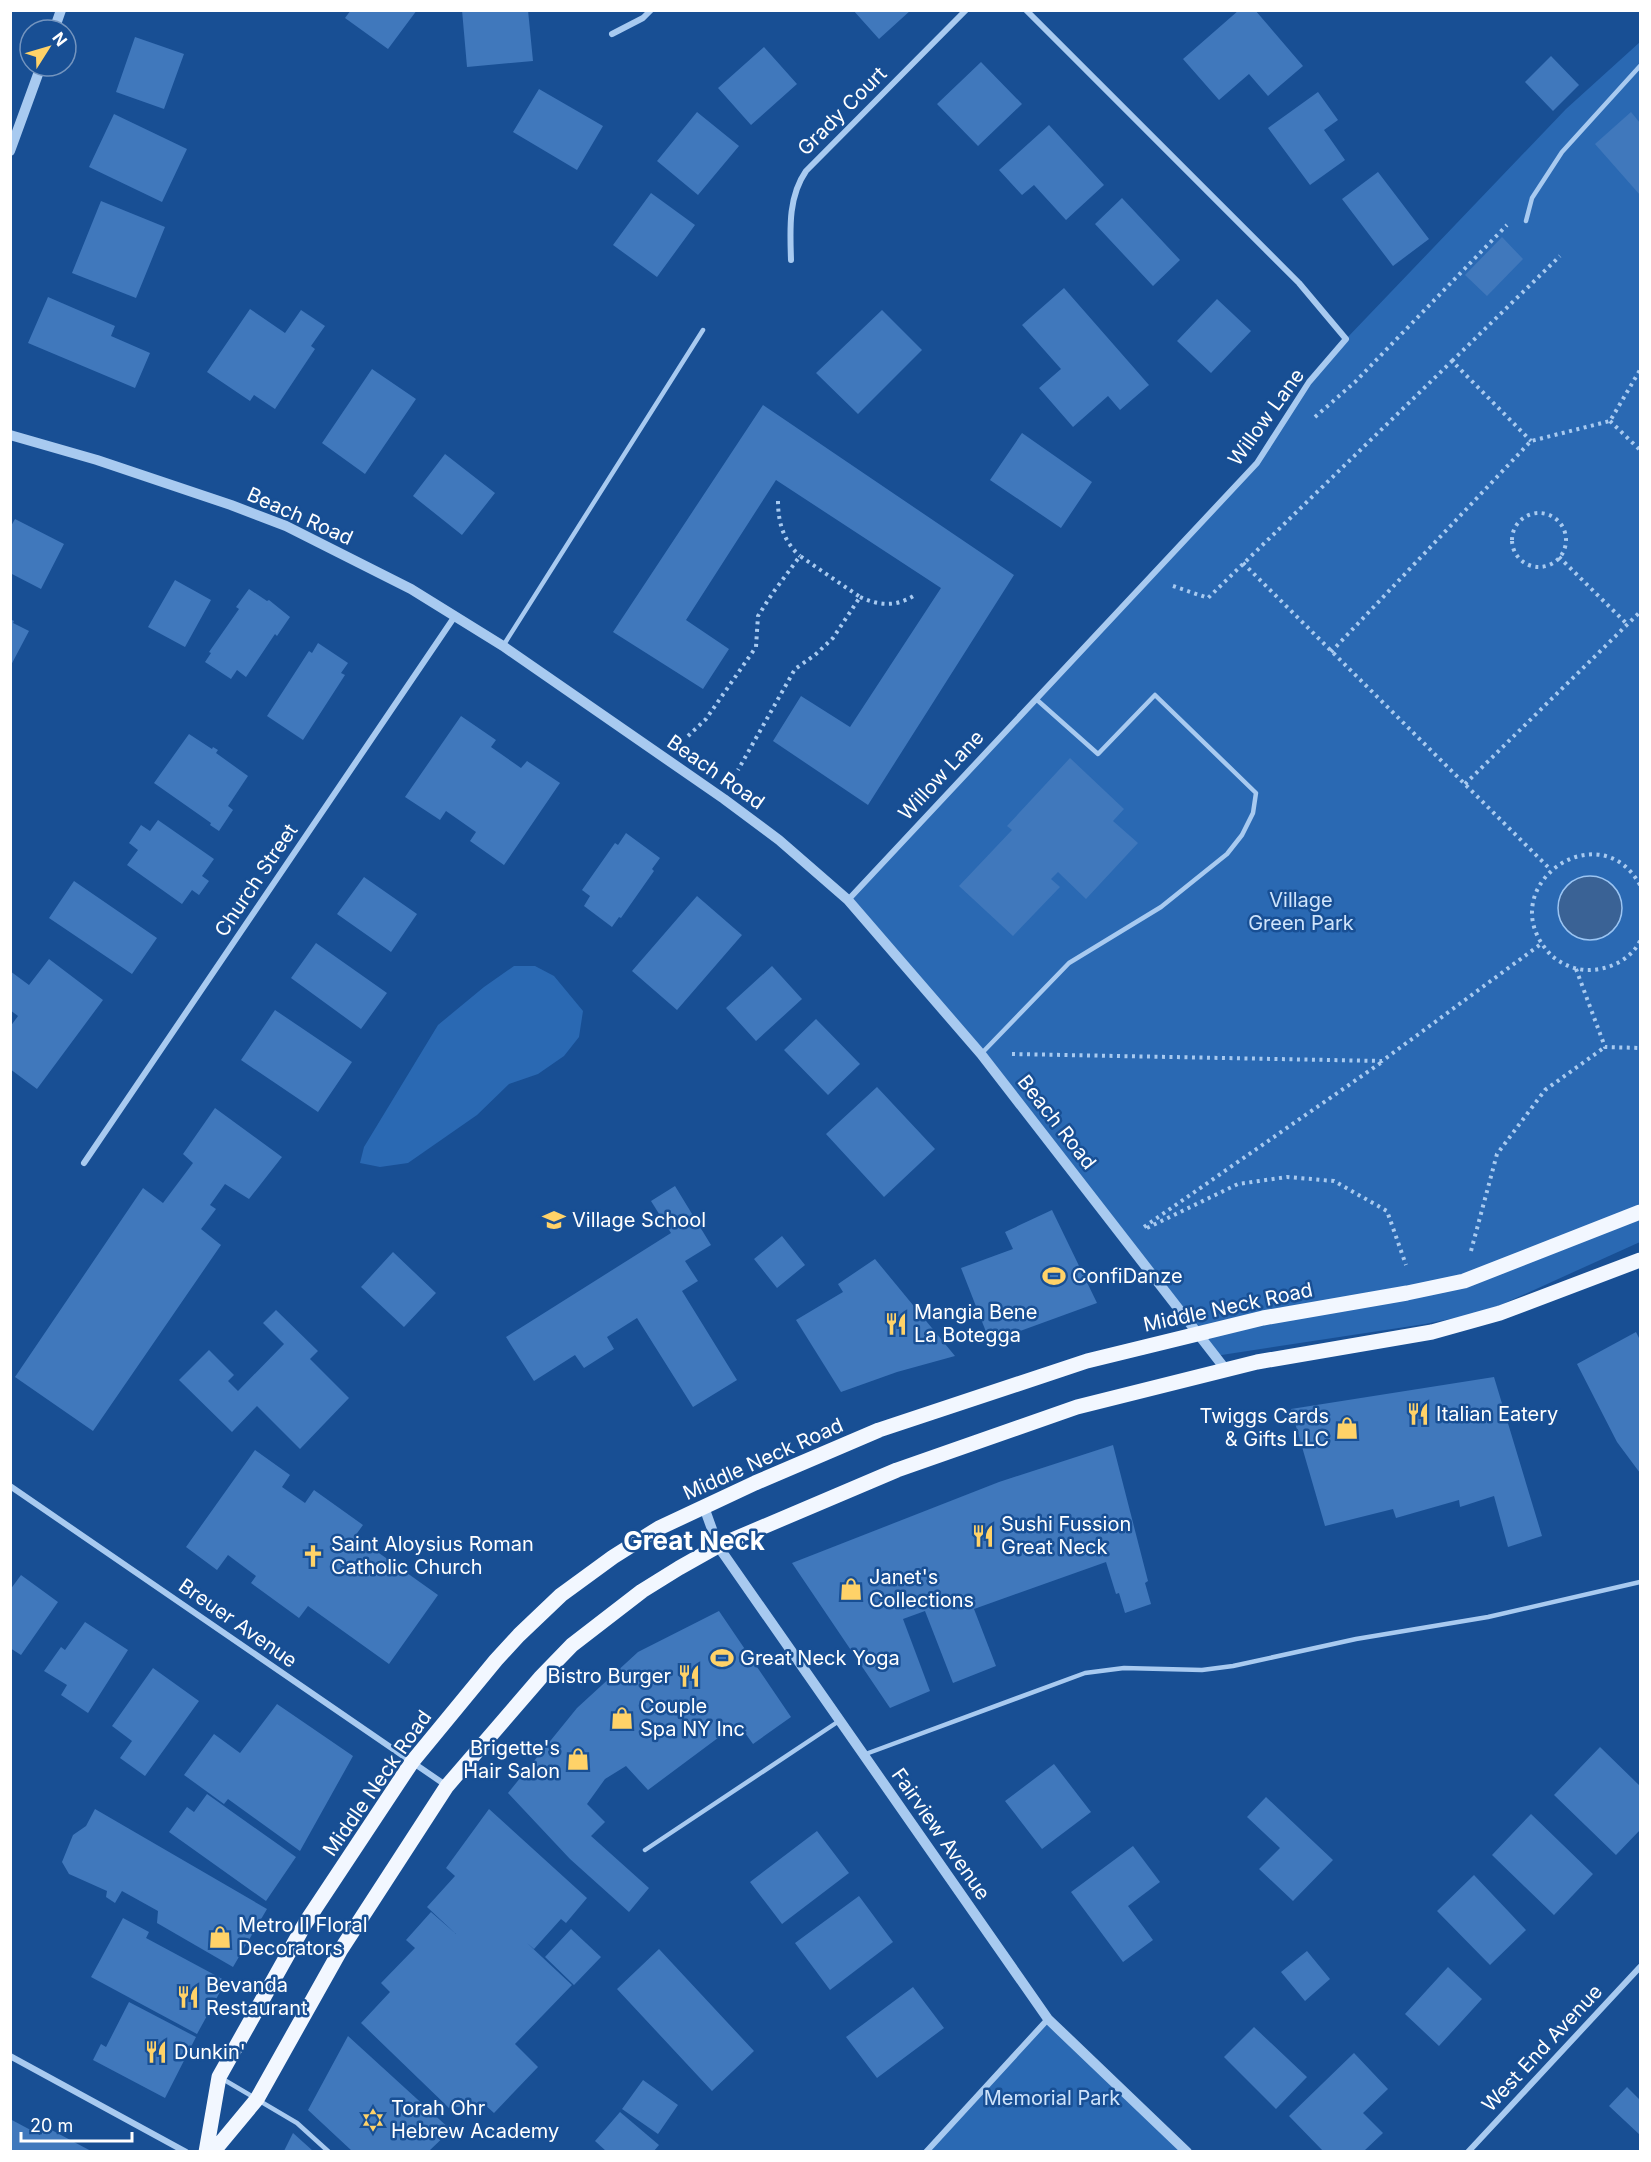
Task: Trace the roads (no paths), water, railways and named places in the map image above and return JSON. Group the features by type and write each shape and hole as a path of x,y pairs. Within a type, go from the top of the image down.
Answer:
{"main road":[{"name":"Middle Neck Road","path":"206,2151 219,2077 306,1922 412,1762 496,1660 561,1595 613,1557 659,1528 755,1483 879,1430 1087,1361 1263,1318 1464,1281 1641,1212"},
{"path":"213,2151 257,2099 340,1951 447,1786 541,1677 572,1645 642,1591 718,1546 897,1470 1077,1407 1257,1362 1432,1332 1500,1313 1641,1260"}],"street":[{"path":"612,34 643,18 651,10"},
{"name":"Grady Court","path":"791,260 792,205 800,179 966,10"},
{"name":"Willow Lane","path":"848,900 1257,463 1309,382 1346,339 1299,283 1026,10"},
{"path":"10,151 37,78"},
{"name":"Beach Road","path":"10,435 97,460 286,526 411,589 503,646 724,799 779,840 848,900 981,1054 1226,1370"},
{"name":"Church Street","path":"84,1163 455,616"},
{"name":"Breuer Avenue","path":"10,1486 447,1786"},
{"name":"Fairview Avenue","path":"704,1507 718,1546 1048,2019 1187,2151"},
{"name":"West End Avenue","path":"1468,2151 1641,1967"},
{"path":"926,2151 1048,2019"},
{"path":"10,2056 186,2151"}],"lane":[{"path":"1526,221 1532,198 1562,152 1641,66"},
{"path":"503,646 703,330"},
{"path":"981,1054 1069,963 1161,907 1227,854 1242,835 1252,813 1256,793 1155,695 1098,754 1036,699"},
{"path":"863,1755 1085,1673 1124,1668 1202,1670 1233,1666 1356,1639 1488,1617 1641,1582"},
{"path":"645,1850 839,1720"},
{"path":"219,2077 297,2123 329,2151"}],"place":[{"name":"Village School","path":"554,1220"},
{"name":"ConfiDanze","path":"1054,1276"},
{"name":"Mangia Bene La Botegga","path":"896,1324"},
{"name":"Italian Eatery","path":"1418,1414"},
{"name":"Twiggs Cards & Gifts LLC","path":"1347,1428"},
{"name":"Sushi Fussion Great Neck","path":"983,1536"},
{"name":"Saint Aloysius Roman Catholic Church","path":"313,1556"},
{"name":"Janet's Collections","path":"851,1589"},
{"name":"Great Neck Yoga","path":"722,1658"},
{"name":"Bistro Burger","path":"689,1676"},
{"name":"Couple Spa NY Inc","path":"622,1718"},
{"name":"Brigette's Hair Salon","path":"578,1759"},
{"name":"Metro II Floral Decorators","path":"220,1937"},
{"name":"Bevanda Restaurant","path":"188,1997"},
{"name":"Dunkin'","path":"156,2052"},
{"name":"Torah Ohr Hebrew Academy","path":"373,2120"}],"district":[{"name":"Great Neck","path":"694,1541"}],"park label":[{"name":"Village Green Park","path":"1301,912"},
{"name":"Memorial Park","path":"1052,2098"}]}
